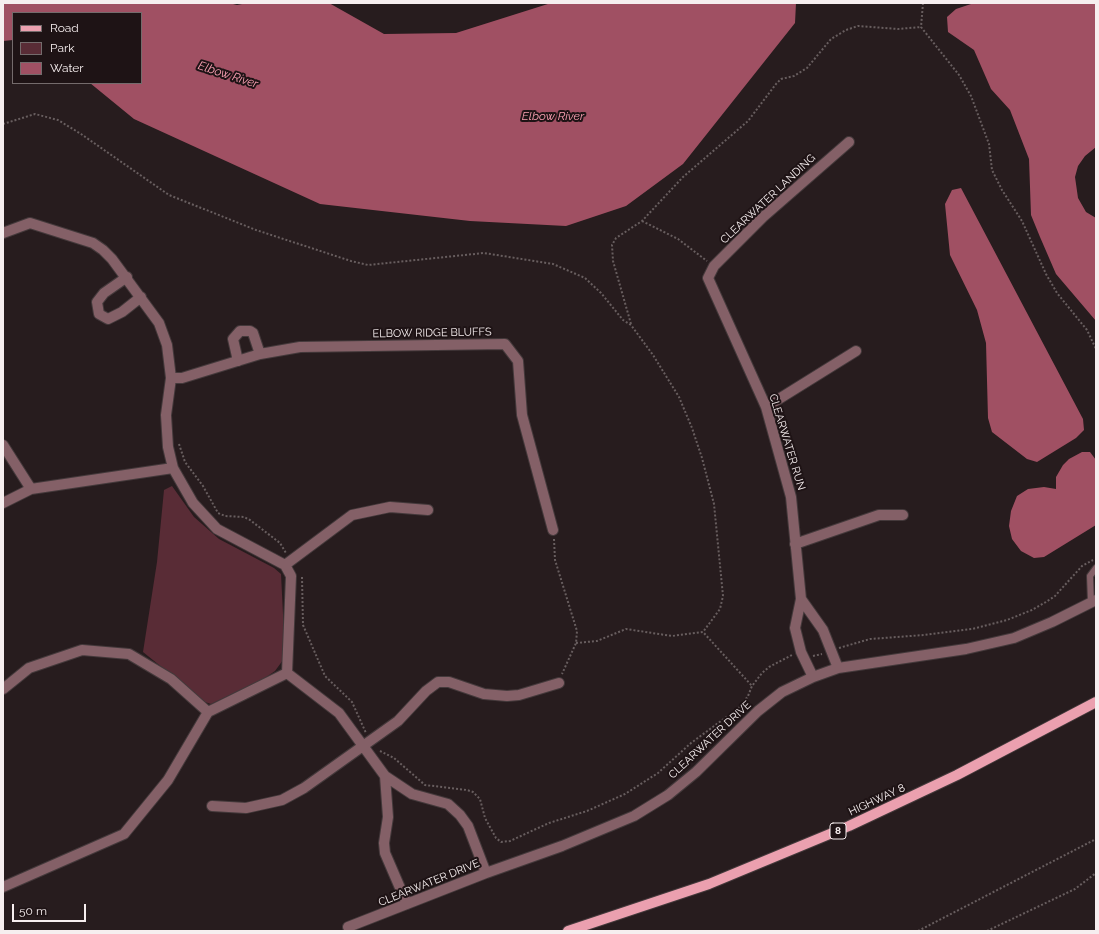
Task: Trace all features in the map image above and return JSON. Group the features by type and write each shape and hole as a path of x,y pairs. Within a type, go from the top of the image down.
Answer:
{"main road":[{"name":"HIGHWAY 8","path":"568,931 709,884 835,832 957,775 1096,702"}],"street":[{"name":"CLEARWATER LANDING","path":"708,278 714,266 763,217 849,142"},
{"path":"3,233 30,223 93,243 103,250 127,277 159,323 167,345 171,378 167,403 166,423 168,447 173,468 193,504 217,529 285,566 291,576 287,673"},
{"path":"127,277 104,293 97,302 99,314 108,319 122,312 141,297"},
{"name":"CLEARWATER RUN","path":"708,278 766,407 791,497 801,599 795,628 801,652 812,677"},
{"path":"238,361 233,339 240,331 250,331 253,333 260,354"},
{"name":"ELBOW RIDGE BLUFFS","path":"171,378 182,378 260,354 300,347 505,344 518,361 522,415 553,530"},
{"path":"766,407 856,351"},
{"path":"3,445 31,489"},
{"path":"3,503 31,489 173,468"},
{"path":"285,566 352,515 390,507 428,510"},
{"path":"795,544 879,515 903,515"},
{"name":"CLEARWATER RUN","path":"801,599 819,624 838,668"},
{"name":"CLEARWATER DRIVE","path":"348,927 486,873 562,846 634,816 668,795 696,772 758,711 782,692 812,677 838,668 966,649 1014,638 1094,601"},
{"path":"3,689 29,668 82,650 128,654 171,678 208,712"},
{"path":"3,887 124,834 168,780 208,712 287,673"},
{"path":"287,673 339,713 385,776 412,794 448,804 460,815 468,826 486,873"},
{"path":"212,806 246,808 282,800 304,788 403,717 426,691 438,682 449,682 484,694 507,696 519,695 559,683"},
{"path":"385,776 388,817 384,843 385,853 407,904"}],"lane":[{"path":"1094,601 1090,576 1096,568"}],"path":[{"path":"923,3 921,27 959,75 971,96 990,144 992,170 1022,221 1046,274 1057,293 1087,330 1096,349"},
{"path":"576,643 597,641 626,629 672,636 703,632 723,602 714,504 709,480 692,428 679,397 667,376 632,325 611,251 613,241 642,222 683,177 748,121 781,79 794,76 807,68 831,39 846,30 858,26 898,30 921,27"},
{"path":"3,124 35,114 58,120 81,134 169,195 256,230 351,262 368,265 475,253 563,267 585,278 601,293 623,320 632,325"},
{"path":"642,222 678,239 714,266"},
{"path":"553,530 555,560 575,622 576,643 559,683"},
{"path":"801,652 809,656 814,656 870,638 960,630 1007,620 1032,610 1055,596 1086,563 1096,559"},
{"path":"703,632 752,686"},
{"path":"918,931 1096,838"},
{"path":"987,931 1075,889 1096,873"}],"green space":[{"path":"172,486 194,517 219,539 274,568 281,574 284,634 283,660 275,671 262,680 211,704 205,702 143,652 157,562 164,490"}],"water":[{"name":"Elbow River","path":"3,3 229,3 237,5 247,3 329,3 384,34 456,33 551,3 796,3 795,23 683,164 626,206 566,226 470,221 320,204 134,119 91,84 142,84 142,12 12,12 12,40 3,41"},
{"path":"974,3 1096,3 1096,147 1085,156 1078,166 1075,177 1078,198 1086,212 1096,218 1096,321 1056,274 1031,215 1029,159 1010,110 991,89 974,50 948,32 947,17 956,9"},
{"path":"961,188 1083,419 1084,430 1076,438 1037,462 1027,459 992,432 988,418 986,343 977,310 950,255 945,204 952,190"},
{"path":"1082,452 1090,452 1096,460 1096,525 1044,557 1034,558 1021,551 1012,539 1009,526 1011,511 1017,496 1028,489 1044,487 1056,489 1056,477 1063,465 1069,459"}]}
